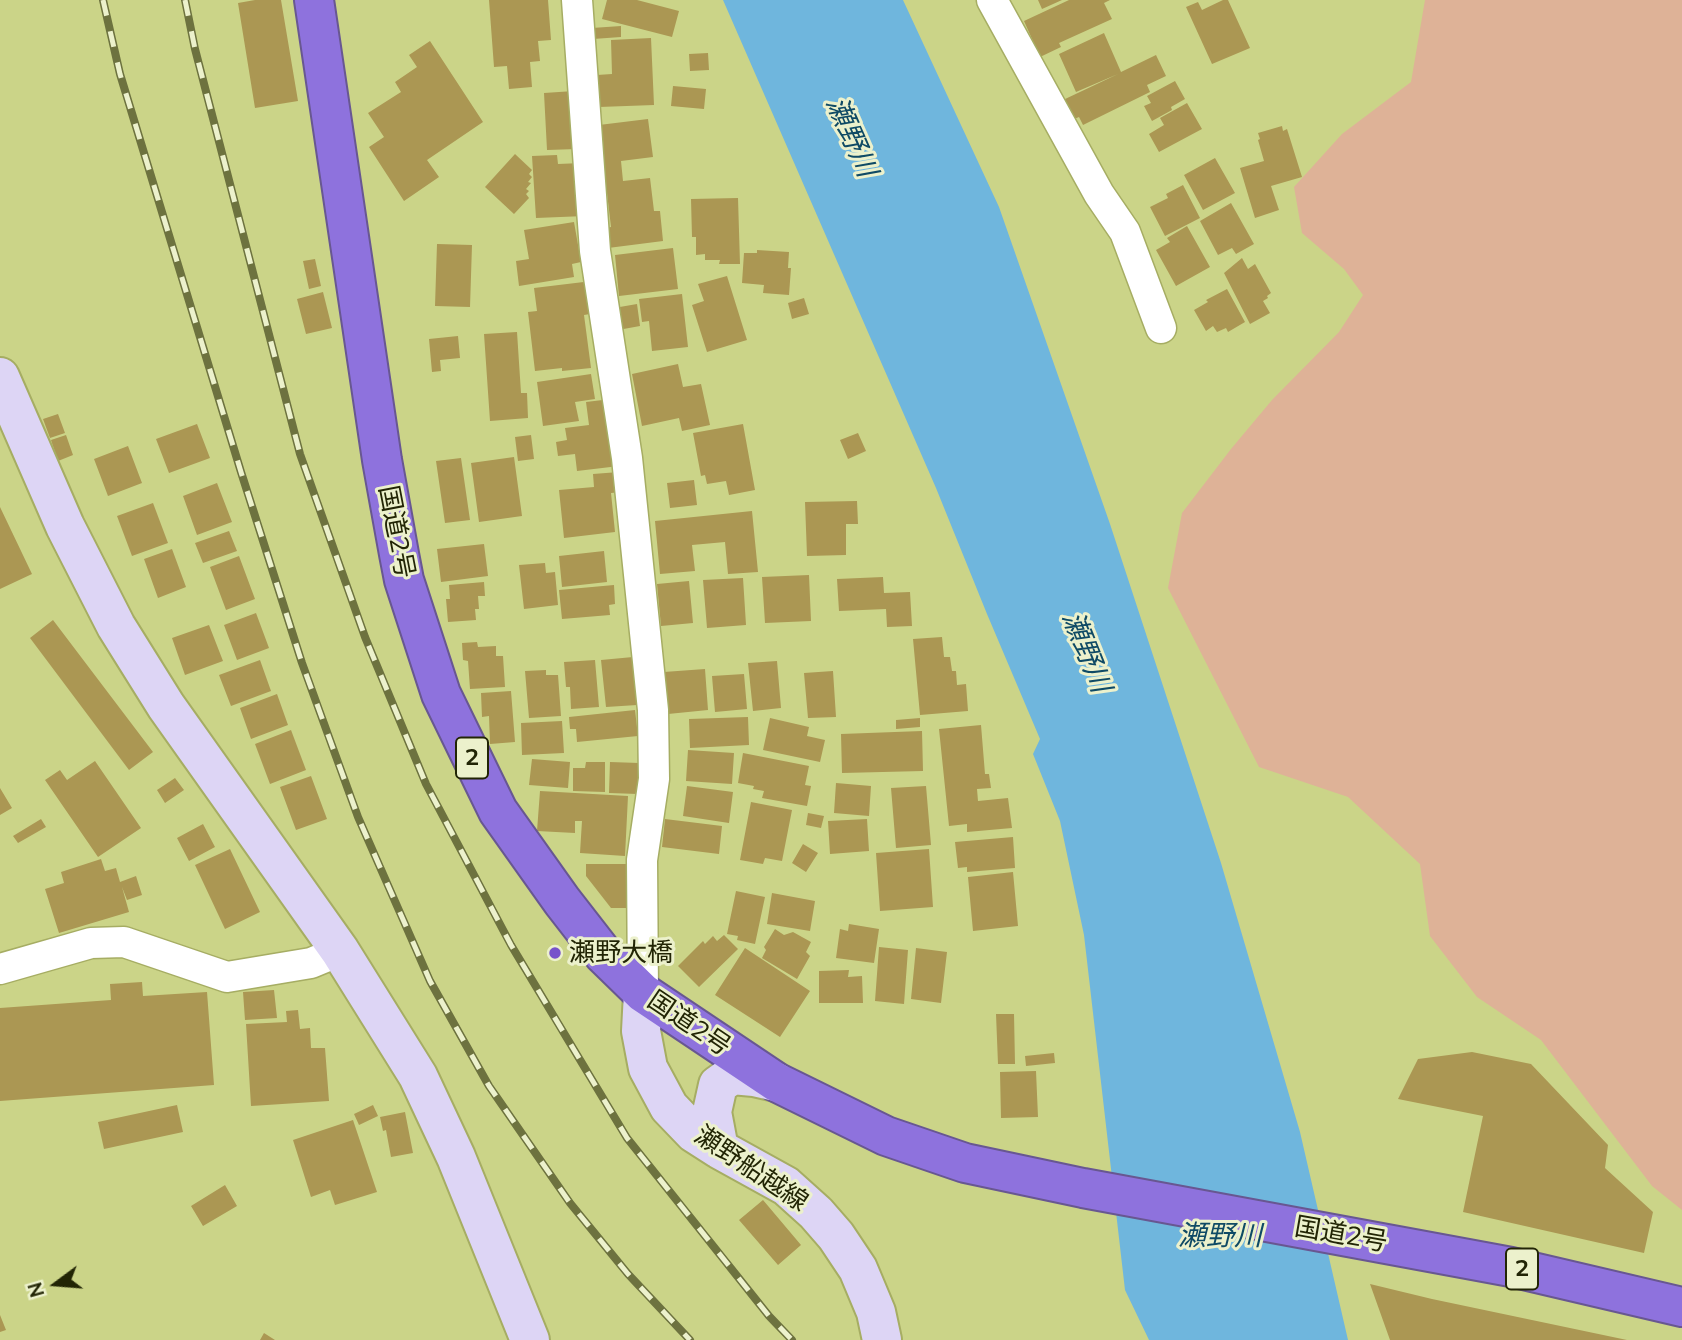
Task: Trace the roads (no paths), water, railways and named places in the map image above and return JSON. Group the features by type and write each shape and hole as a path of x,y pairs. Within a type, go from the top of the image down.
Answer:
{"highway":[{"name":"国道2号","path":"314,0 382,460 404,580 437,682 498,811 604,955 643,993 776,1083 886,1136 965,1163 1083,1188 1511,1266 1682,1307"}],"street":[{"path":"577,0 595,251 627,458 653,710 654,779 642,860 643,993"},
{"path":"992,0 1099,194 1125,232 1161,328"},
{"path":"0,377 65,526 116,626 166,706 340,951 418,1076 456,1157 530,1340"},
{"path":"0,969 91,943 124,942 227,977 310,962 340,951"},
{"name":"瀬野船越線","path":"643,993 641,1031 648,1069 669,1107 694,1133 786,1185 822,1220 858,1269 876,1312 882,1340"},
{"path":"719,1149 712,1112 718,1085 732,1075 776,1083"}],"water":[{"name":"瀬野川","path":"723,0 903,0 999,207 1110,524 1221,863 1300,1132 1348,1340 1149,1340 1125,1290 1084,935 1060,821 1033,754 1040,739 936,488"}],"railway":[{"path":"103,0 120,74 241,472 302,663 358,817 430,981 489,1086 570,1203 628,1274 690,1340"},
{"path":"185,0 195,49 300,454 365,637 426,784 511,945 627,1138 769,1316 792,1340"}],"place":[{"name":"瀬野大橋","path":"555,953"}]}
